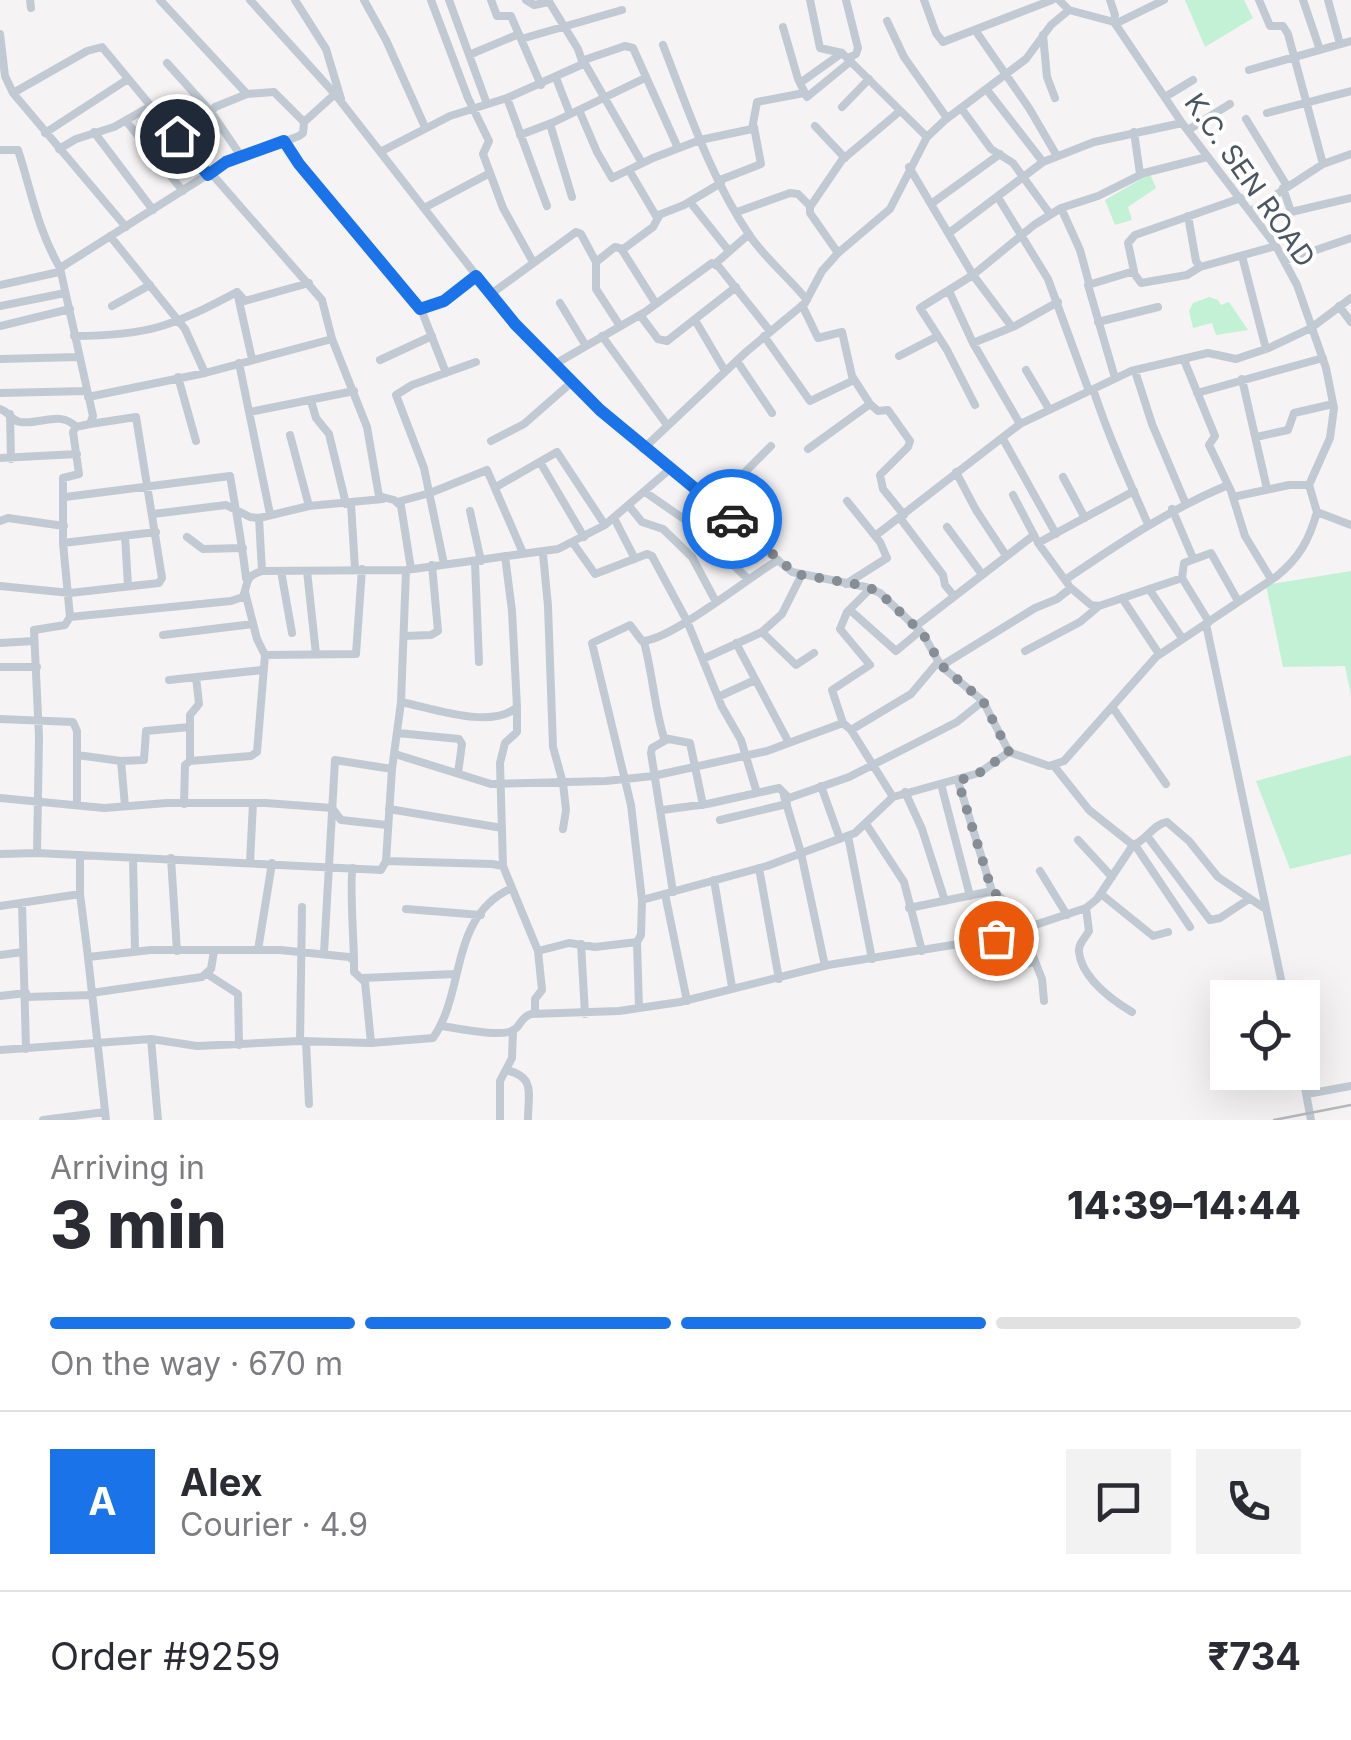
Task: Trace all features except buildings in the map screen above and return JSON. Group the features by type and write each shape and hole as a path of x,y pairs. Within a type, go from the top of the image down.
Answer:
{"street":[{"path":"160,0 247,94"},
{"path":"250,0 338,98 515,324 572,382 643,449 778,560 801,576 871,588 918,628 940,664 983,701 1009,752 1054,766 1089,810 1134,845 1190,927"},
{"path":"295,0 326,50 338,98"},
{"path":"364,0 424,127"},
{"path":"431,0 488,141 482,152 503,208 533,262"},
{"path":"448,0 487,104"},
{"path":"491,0 497,16 511,16 541,85"},
{"path":"526,0 534,5 548,1 642,163"},
{"path":"810,0 819,46 847,57 927,138"},
{"path":"800,84 856,54 858,48 846,0"},
{"path":"924,0 943,42 1055,0 1069,10 1115,23 1164,0"},
{"path":"1110,0 1115,23"},
{"path":"1258,0 1270,26 1286,30 1323,164"},
{"path":"1302,0 1320,50"},
{"path":"1328,0 1340,44"},
{"path":"469,55 622,10"},
{"path":"643,449 804,303 822,271 838,253 886,214 927,138 1030,55 1043,35 1069,10"},
{"path":"886,21 904,58 948,118"},
{"name":"K.C. SEN ROAD","path":"1115,23 1185,126 1276,246 1297,285 1323,358 1333,404 1330,438 1310,485"},
{"path":"783,27 807,97 847,57"},
{"path":"975,30 1057,156"},
{"path":"1043,35 1047,77 1054,98"},
{"path":"0,38 12,93 126,227"},
{"path":"1249,70 1351,41"},
{"path":"662,45 700,140 749,234 804,303 820,339 842,332 854,380 876,410 888,410 910,442 880,475 884,489 954,596"},
{"path":"12,93 99,46 322,300 332,339 372,447 376,488 383,499"},
{"path":"380,152 424,127 541,85 584,61 628,46 634,51 678,148"},
{"path":"167,63 211,112 241,156"},
{"path":"556,78 610,176 700,140 754,127"},
{"path":"520,135 646,78"},
{"path":"45,132 128,79"},
{"path":"842,106 869,79"},
{"path":"1165,97 1194,80"},
{"path":"987,90 1044,162"},
{"path":"1267,113 1351,90"},
{"path":"211,112 247,94 274,92 304,122"},
{"path":"596,262 615,247 623,248 653,228 659,216 690,202 720,181 759,166 754,127 757,102 804,94"},
{"path":"0,285 60,270 241,156 303,133 304,122 338,98"},
{"path":"507,98 547,206"},
{"path":"948,233 1023,176 1057,156 1134,132 1185,126 1230,104"},
{"path":"59,149 126,121 151,106"},
{"path":"961,108 991,149 1023,176 1050,214"},
{"path":"838,253 810,214 810,206 845,158 900,111"},
{"path":"1246,119 1285,187 1291,212 1351,198"},
{"path":"126,121 182,191"},
{"path":"550,124 572,197"},
{"path":"815,126 845,158"},
{"path":"94,132 153,210"},
{"path":"1134,132 1140,174"},
{"path":"284,141 420,309 446,373"},
{"path":"0,150 18,150 34,199 34,216 60,270 93,416 90,424"},
{"path":"931,204 1000,154"},
{"path":"1251,211 1323,164 1351,154"},
{"path":"974,405 938,336 919,309 974,275 1061,208 1098,196 1140,174 1208,157"},
{"path":"909,167 974,275 1012,327"},
{"path":"629,170 652,213 659,216"},
{"path":"424,208 490,173"},
{"path":"737,212 790,192 810,206"},
{"path":"998,198 1024,234 1058,302 1102,425 1122,458 1148,524"},
{"path":"1241,198 1129,240 1132,272 1141,282 1187,275 1200,267 1276,246"},
{"path":"690,202 729,252"},
{"path":"1061,208 1083,259 1115,378"},
{"path":"1188,216 1200,267"},
{"path":"491,294 577,232 596,262 596,289 620,326"},
{"path":"555,364 656,304 715,264 749,234"},
{"path":"110,236 181,322 205,373"},
{"path":"1284,261 1351,238"},
{"path":"623,248 624,256 656,304"},
{"path":"1242,256 1266,349"},
{"path":"715,264 736,288 810,401 854,380"},
{"path":"1089,283 1132,272"},
{"path":"420,309 444,301 476,276"},
{"path":"237,292 245,301 309,283"},
{"path":"112,306 150,285"},
{"path":"640,314 662,341 736,288"},
{"path":"74,336 116,336 181,322 237,292"},
{"path":"237,292 252,359"},
{"path":"949,292 973,343 1020,424"},
{"path":"0,306 65,293"},
{"path":"875,536 1020,424 1050,409 1135,371 1214,353 1236,359 1266,349 1312,328 1351,298"},
{"path":"973,343 1058,302"},
{"path":"560,303 586,346"},
{"path":"1339,306 1351,322"},
{"path":"1098,322 1158,307"},
{"path":"0,326 70,309"},
{"path":"695,320 725,372"},
{"path":"380,360 432,336"},
{"path":"602,336 667,425"},
{"path":"898,356 938,336"},
{"path":"0,393 88,394 205,373 332,339"},
{"path":"0,359 80,357"},
{"path":"1197,393 1323,358"},
{"path":"737,360 772,412"},
{"path":"1184,360 1216,437 1209,450 1234,497 1246,536 1272,580"},
{"path":"239,362 270,514"},
{"path":"444,564 430,493 396,395 412,385 476,362"},
{"path":"1026,370 1050,409"},
{"path":"1135,371 1152,424 1185,502"},
{"path":"178,378 196,440"},
{"path":"1242,379 1267,490"},
{"path":"492,441 524,424 572,382"},
{"path":"250,412 354,392"},
{"path":"265,655 356,654 358,569 348,504 329,434 318,422 311,401"},
{"path":"808,449 870,404"},
{"path":"1256,437 1288,430 1294,413 1333,404"},
{"path":"0,586 70,593 158,583 162,578 136,416 76,427 62,418 19,422 5,411"},
{"path":"5,411 11,459"},
{"path":"37,853 34,641 36,628 65,625 70,618 63,543 63,478 79,474 73,432 76,427"},
{"path":"290,435 308,506"},
{"path":"1003,439 1056,534"},
{"path":"712,504 772,446"},
{"path":"496,487 557,452 605,525"},
{"path":"0,458 77,454"},
{"path":"540,462 584,537"},
{"path":"246,579 262,571 408,569 524,553 543,554 605,525 670,469"},
{"path":"154,514 232,506 259,518 308,506 383,499 398,502 487,470 524,553"},
{"path":"956,472 1005,554"},
{"path":"65,497 226,475 231,479 232,506 243,548 245,592 265,655 258,752 251,756 190,761 185,765 184,804"},
{"path":"1064,478 1085,518"},
{"path":"1054,766 1069,758 1159,654 1272,580 1303,550 1318,512 1310,485 1289,484 1234,497"},
{"path":"851,730 911,694 940,664 1068,584 1148,524 1185,502 1228,485"},
{"path":"645,492 691,524 748,579"},
{"path":"850,610 896,651 1005,554 1056,534 1134,492"},
{"path":"1013,495 1036,539 1068,584 1090,605 1099,606"},
{"path":"846,584 886,560 875,536 847,501"},
{"path":"0,854 171,858 381,870 386,861 392,770 402,702 408,569 398,502"},
{"path":"630,506 642,522 663,529 692,557 715,600"},
{"path":"1172,509 1193,558"},
{"path":"470,510 478,562 479,662"},
{"path":"1318,512 1351,525"},
{"path":"259,518 262,571"},
{"path":"614,518 636,559"},
{"path":"0,520 64,526"},
{"path":"946,527 981,574"},
{"path":"63,543 156,532"},
{"path":"125,536 128,586"},
{"path":"187,537 203,549 243,548"},
{"path":"573,542 594,574 646,554 652,556 741,740 756,793"},
{"path":"1238,602 1213,554 1206,553 1182,565 1182,578 1207,623 1281,980"},
{"path":"543,554 552,747 563,784 563,829"},
{"path":"504,556 512,610 517,732 502,747 499,784 504,866 538,951 542,990 535,999 535,1014"},
{"path":"644,642 686,621 778,560"},
{"path":"404,636 438,631 432,565"},
{"path":"282,571 292,634"},
{"path":"307,571 316,654"},
{"path":"703,659 762,632 782,614 801,576"},
{"path":"1025,651 1080,622 1099,606 1182,578"},
{"path":"871,588 850,610 840,629 870,665 832,690 843,723 892,797"},
{"path":"1150,590 1182,638"},
{"path":"70,618 231,600 243,597 245,592"},
{"path":"1122,598 1159,654"},
{"path":"163,635 253,624"},
{"path":"639,1008 637,942 641,935 642,900 637,845 592,642 630,625 644,642 653,678 654,706 666,740"},
{"path":"762,632 796,665 814,653"},
{"path":"0,643 34,641"},
{"path":"736,643 789,743"},
{"path":"0,666 36,667"},
{"path":"168,680 262,670"},
{"path":"190,761 190,715 199,704 196,678"},
{"path":"718,697 755,680"},
{"path":"720,820 872,766 956,722 983,701"},
{"path":"402,702 484,718 503,717 516,707"},
{"path":"1113,708 1166,784"},
{"path":"0,719 73,722 77,731 78,804"},
{"path":"395,754 499,784 563,784 656,775 745,756 843,723"},
{"path":"77,755 144,760 146,732 190,727"},
{"path":"398,733 459,739 462,744 458,773"},
{"path":"687,1001 651,750 666,740 689,742 703,805"},
{"path":"642,900 759,868 844,837 866,824 892,797 979,773 1009,752"},
{"path":"324,953 335,760 392,770"},
{"path":"121,761 125,806"},
{"path":"958,781 992,891 1001,898 1042,978 1044,1001"},
{"path":"940,784 970,896"},
{"path":"821,786 844,837 872,959"},
{"path":"662,810 779,788 802,853 824,966"},
{"path":"905,792 946,901"},
{"path":"0,798 125,806 253,803 332,808 341,820 387,825"},
{"path":"250,862 253,803"},
{"path":"389,809 502,828"},
{"path":"500,1120 500,1082 512,1058 514,1030 524,1016 585,1014 687,1001 824,966 1018,932 1086,908 1101,894 1134,845 1162,822 1189,841 1218,878 1264,908"},
{"path":"866,824 900,874 922,951"},
{"path":"1146,836 1210,920 1220,918 1249,898"},
{"path":"1078,840 1112,877"},
{"path":"42,1120 106,1116 80,894 80,855"},
{"path":"132,858 135,951"},
{"path":"171,858 177,951"},
{"path":"386,861 504,866"},
{"path":"258,950 272,863"},
{"path":"353,868 349,875 353,891 354,972 363,978 454,974"},
{"path":"759,868 778,979"},
{"path":"1040,871 1067,915"},
{"path":"714,880 732,987"},
{"path":"0,1050 151,1039 197,1046 433,1038 442,1026 466,938 496,895 512,888"},
{"path":"909,908 992,891"},
{"path":"0,906 80,894"},
{"path":"1101,894 1153,936 1168,932"},
{"path":"22,903 26,1049"},
{"path":"302,908 303,1041 308,1104"},
{"path":"1086,908 1089,931 1080,945 1081,958 1101,989 1132,1012"},
{"path":"406,909 481,915"},
{"path":"538,951 568,943 595,947 637,942"},
{"path":"978,942 988,972 1034,962"},
{"path":"581,944 585,1014"},
{"path":"0,996 92,994 206,974 211,969 214,950"},
{"path":"88,956 135,951 258,950 324,953 354,961"},
{"path":"0,955 23,952"},
{"path":"206,974 238,994 240,1045"},
{"path":"363,978 371,1043"},
{"path":"442,1026 501,1033 514,1030"},
{"path":"151,1039 158,1120"},
{"path":"506,1070 521,1074 527,1081 528,1120"},
{"path":"1307,1094 1351,1086"},
{"path":"1306,1090 1311,1120"}],"green space":[{"path":"1185,0 1244,0 1253,18 1205,47"},
{"path":"1150,174 1156,188 1128,207 1132,220 1115,225 1105,200"},
{"path":"1209,297 1221,305 1229,302 1248,330 1216,335 1212,323 1193,328 1189,311 1193,303"},
{"path":"1351,571 1351,695 1345,666 1283,667 1266,585"},
{"path":"1351,755 1351,854 1290,869 1256,781"}],"railway":[{"path":"1274,1120 1351,1105"}],"way so far":[{"path":"732,519 796,574 876,590 916,626 938,662 983,701 1009,752 979,773 958,781 992,891 1001,898 1013,934 996,938"}],"route":[{"path":"177,136 208,175 226,162 284,141 420,309 444,301 476,276 515,324 600,410 732,519"}]}
